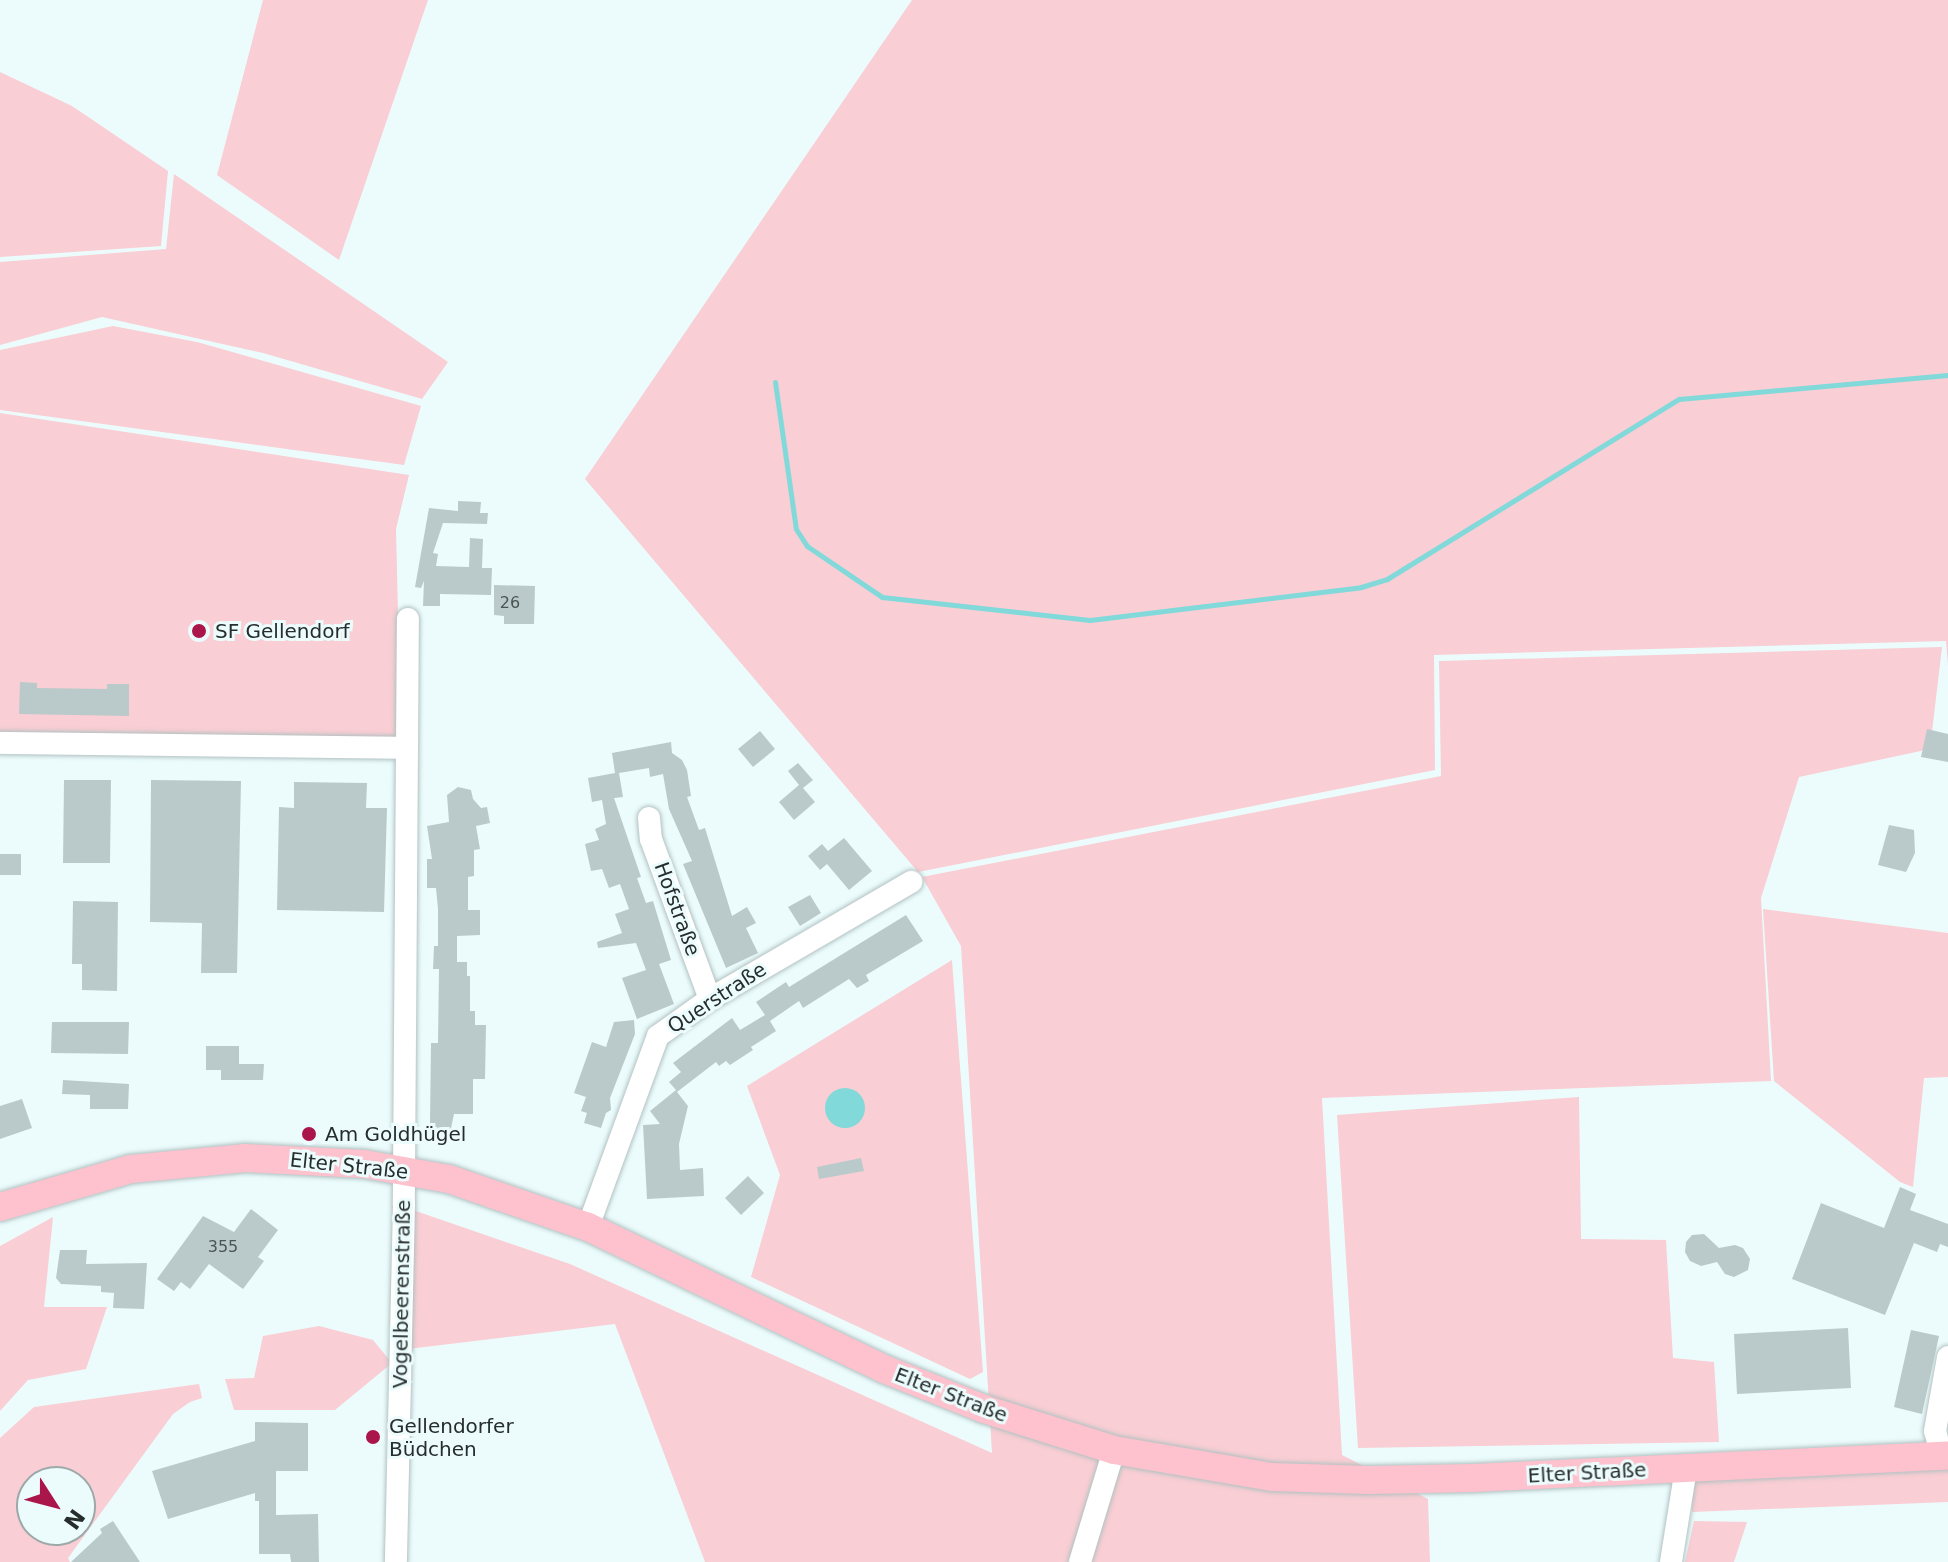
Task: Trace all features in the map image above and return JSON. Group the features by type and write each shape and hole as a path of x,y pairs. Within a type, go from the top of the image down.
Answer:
{"main road":[{"name":"Elter Straße","path":"0,1207 91,1179 183,1163 312,1159 449,1179 588,1227 884,1369 1012,1419 1114,1450 1272,1477 1369,1480 1945,1457"}],"street":[{"path":"403,1171 408,619"},
{"path":"0,743 407,748"},
{"name":"Hofstraße","path":"649,818 651,839 710,999"},
{"name":"Querstraße","path":"588,1227 658,1036 710,999 911,882"},
{"name":"Vogelbeerenstraße","path":"396,1562 403,1171"},
{"name":"Elter Straße","path":"1945,1457 1935,1431 1948,1357"},
{"path":"1080,1562 1114,1450"},
{"path":"1671,1562 1686,1468"}],"shaded area":[{"path":"263,0 428,0 339,260 217,175"},
{"path":"912,0 1948,0 1948,666 1946,641 1434,655 1435,770 918,872 585,479"},
{"path":"0,72 72,106 168,171 161,246 0,257"},
{"path":"174,174 448,362 422,399 263,353 102,317 0,345 0,262 166,249"},
{"path":"113,326 197,342 421,406 404,465 0,410 0,350"},
{"name":"SF Gellendorf","path":"0,413 409,475 396,529 401,741 0,734"},
{"path":"1942,647 1930,749 1799,777 1761,898 1771,1081 1322,1098 1342,1455 1428,1499 1430,1562 705,1562 615,1324 408,1349 410,1209 570,1264 992,1453 961,946 922,877 1441,776 1439,661"},
{"path":"1763,909 1948,933 1948,1077 1924,1078 1913,1187 1900,1182 1774,1081"},
{"path":"952,960 983,1372 970,1379 751,1277 780,1175 747,1086"},
{"path":"1579,1097 1581,1239 1666,1240 1673,1358 1714,1362 1719,1442 1358,1448 1337,1115"},
{"path":"53,1217 44,1307 107,1307 86,1369 28,1380 0,1411 0,1246"},
{"path":"319,1326 373,1340 392,1363 335,1410 234,1410 225,1379 254,1378 263,1336"},
{"path":"199,1384 202,1398 173,1414 96,1520 96,1466 16,1466 16,1546 77,1546 68,1558 70,1562 0,1562 0,1438 34,1407"},
{"path":"1948,1469 1948,1502 1692,1512 1691,1476"},
{"path":"1694,1521 1747,1522 1734,1562 1685,1562"}],"water":[{"path":"845,1088 859,1094 865,1108 859,1122 845,1128 831,1122 825,1108 831,1094"}],"building":[{"path":"458,501 481,502 480,513 488,513 487,524 443,523 433,553 438,554 436,566 469,567 470,538 483,539 482,568 492,568 491,595 440,594 440,606 423,606 424,581 421,588 415,587 429,508 458,511"},
{"path":"494,585 535,586 534,624 504,624 504,616 494,615"},
{"path":"20,682 37,683 37,688 107,689 107,684 129,684 129,716 19,714"},
{"path":"1927,729 1948,734 1948,762 1921,757"},
{"path":"760,731 775,749 753,767 738,749"},
{"path":"671,742 672,753 682,760 687,770 691,796 687,797 699,830 705,828 732,916 747,907 756,923 746,928 758,953 726,968 683,864 692,861 669,809 663,774 650,777 649,768 619,773 623,797 614,798 641,877 637,878 646,903 653,901 671,960 659,964 674,1004 637,1019 622,978 646,970 636,943 598,948 597,942 622,933 615,914 629,909 620,884 609,888 602,869 591,871 585,844 599,840 595,829 606,824 602,800 592,802 588,778 615,773 612,753"},
{"path":"798,763 813,780 803,788 815,802 794,820 779,802 799,785 788,771"},
{"path":"64,780 111,780 110,863 63,863"},
{"path":"151,780 241,781 237,973 201,973 202,923 150,922"},
{"path":"294,782 367,783 366,808 387,808 384,912 277,910 279,807 294,808"},
{"path":"458,787 471,790 473,799 481,808 487,807 490,823 476,826 480,849 474,850 474,876 468,877 468,910 480,910 480,935 457,936 457,962 467,962 467,976 470,976 470,1011 475,1011 475,1025 486,1025 485,1079 473,1079 473,1114 454,1114 449,1138 434,1138 434,1123 430,1123 431,1043 438,1043 439,969 433,969 434,946 438,946 438,909 436,888 427,888 427,859 432,859 427,826 449,822 447,795"},
{"path":"1889,825 1914,830 1915,853 1906,872 1878,865"},
{"path":"844,838 872,871 849,890 827,864 820,870 808,856 822,844 828,851"},
{"path":"0,854 21,854 21,875 0,875"},
{"path":"810,895 821,913 800,926 788,907"},
{"path":"73,901 118,902 117,991 82,990 82,964 72,964"},
{"path":"906,915 923,941 866,975 869,981 857,988 849,979 803,1008 799,1001 770,1021 776,1031 751,1047 753,1050 730,1065 726,1061 719,1066 716,1062 677,1092 688,1106 679,1144 680,1170 703,1168 704,1196 647,1199 643,1125 660,1124 650,1111 676,1090 669,1082 681,1072 673,1063 732,1018 740,1030 765,1015 756,1002 786,982 789,987"},
{"path":"634,1020 635,1034 610,1098 611,1110 606,1113 601,1128 584,1123 587,1113 581,1111 586,1097 574,1093 592,1042 606,1047 614,1022"},
{"path":"52,1022 129,1022 128,1054 51,1053"},
{"path":"206,1046 239,1046 239,1064 264,1064 263,1080 221,1080 221,1070 206,1070"},
{"path":"63,1080 129,1084 128,1109 90,1109 90,1095 62,1094"},
{"path":"22,1099 32,1128 0,1139 0,1106"},
{"path":"861,1158 864,1171 819,1179 817,1167"},
{"path":"748,1176 764,1193 741,1215 725,1198"},
{"path":"1900,1187 1916,1194 1910,1210 1948,1224 1948,1247 1940,1244 1937,1252 1914,1243 1885,1315 1792,1279 1821,1203 1884,1228"},
{"path":"251,1209 278,1230 258,1257 264,1261 243,1289 209,1264 190,1289 181,1282 174,1291 157,1279 203,1216 234,1232"},
{"path":"1704,1234 1719,1248 1735,1245 1743,1248 1750,1259 1748,1270 1734,1277 1725,1274 1717,1262 1701,1266 1690,1261 1685,1252 1686,1242 1692,1235"},
{"path":"60,1250 87,1250 86,1264 147,1263 144,1309 113,1308 114,1293 101,1292 101,1286 61,1284 56,1278"},
{"path":"1848,1328 1851,1388 1737,1394 1734,1334"},
{"path":"1911,1330 1939,1336 1922,1414 1894,1407"},
{"path":"255,1422 308,1423 308,1471 276,1471 276,1515 318,1514 319,1562 291,1562 290,1554 259,1554 259,1501 255,1501 255,1493 168,1519 152,1471 255,1441"},
{"path":"113,1521 140,1562 71,1562 88,1546 96,1546 96,1539 102,1533 100,1529"}],"waterway":[{"path":"775,382 796,529 807,546 882,597 1090,620 1361,587 1387,579 1679,399 1948,375"}],"place":[{"name":"SF Gellendorf","path":"199,631"},
{"name":"Am Goldhügel","path":"309,1134"},
{"name":"Gellendorfer Büdchen","path":"373,1437"}]}
